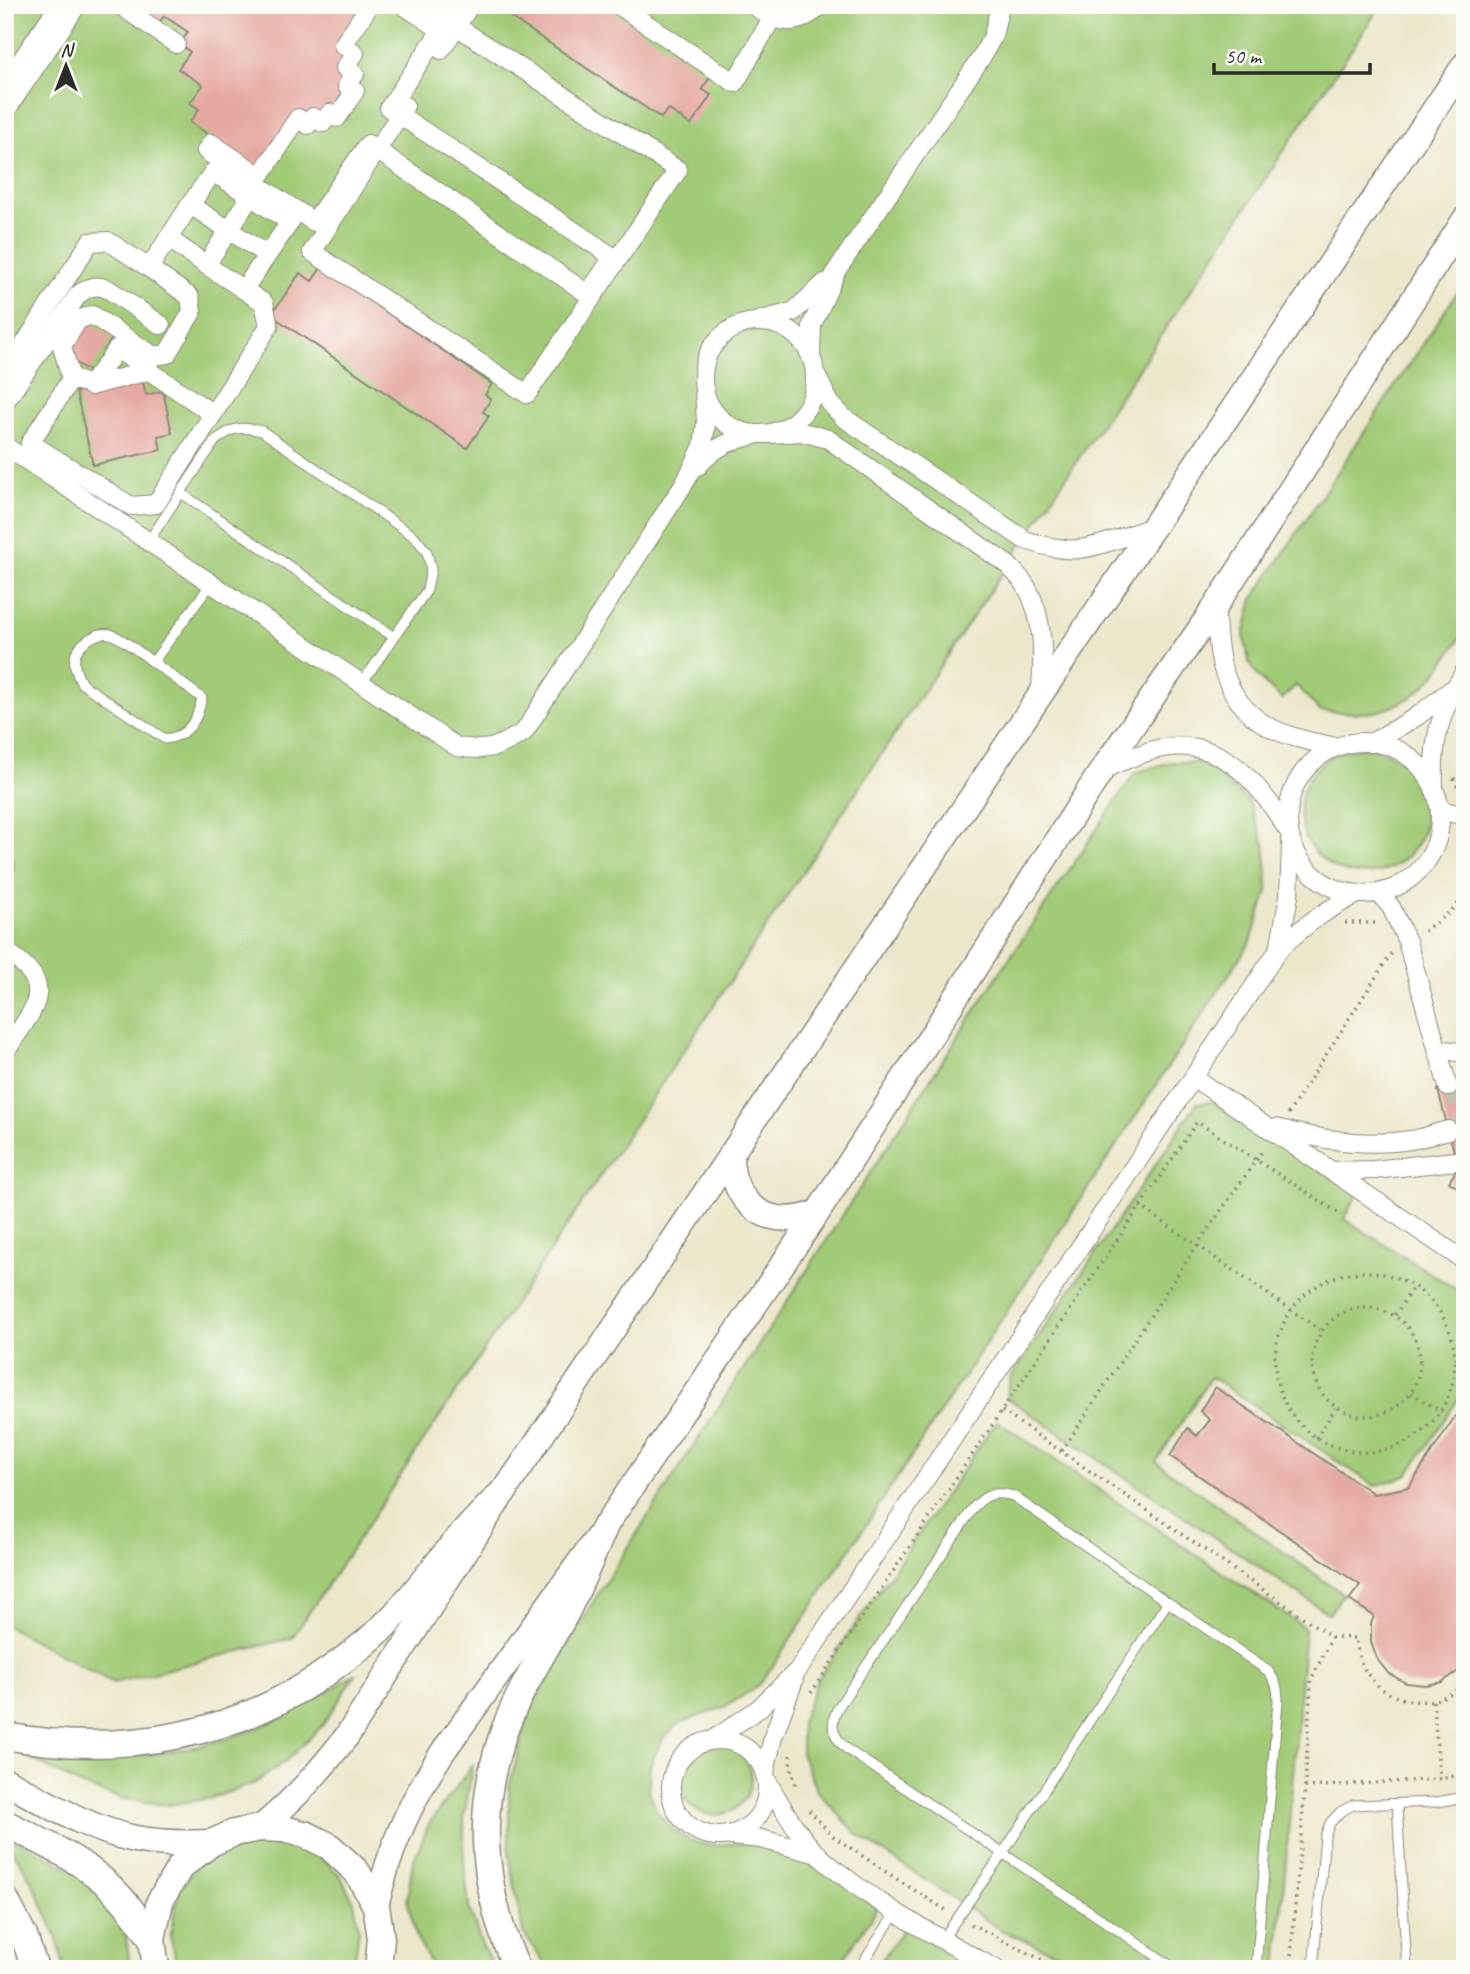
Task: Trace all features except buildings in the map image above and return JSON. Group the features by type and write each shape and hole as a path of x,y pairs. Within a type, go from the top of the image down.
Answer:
{"main road":[{"path":"5,1736 39,1742 87,1745 135,1743 183,1735 230,1722 274,1703 326,1673 356,1651 391,1619 460,1536 505,1490"},
{"path":"517,1969 499,1924 488,1878 485,1832 489,1785 501,1740 519,1696 582,1580 604,1528"},
{"path":"5,1781 98,1828 135,1839 173,1844 211,1843"},
{"path":"5,1823 70,1857 94,1873 136,1914 152,1939"},
{"path":"156,1969 152,1939 160,1900 180,1867 211,1843 234,1833 260,1828 284,1829 307,1835 329,1846 357,1872 376,1906 382,1938 398,1969"},
{"path":"5,1899 24,1936 35,1969"},
{"path":"378,1969 382,1938"}],"street":[{"path":"5,84 59,5"},
{"path":"5,112 77,5"},
{"path":"120,5 176,44"},
{"path":"364,5 368,8 343,45 355,53 345,68 355,74 347,86 355,91 337,118 330,113 323,123 313,117 308,125 298,118 260,176 211,143 206,151 314,222 368,144 588,294 613,257 389,108 441,30 403,5"},
{"path":"428,6 456,26 678,170 527,394 312,252 399,115 456,26 470,5"},
{"path":"618,5 645,13 735,83 772,18"},
{"path":"753,5 772,18 791,22 809,17 822,5"},
{"path":"5,446 457,747 476,750 500,747 524,732 687,479 703,446 706,423 703,371 708,353 719,338 734,327 793,312 817,293 837,270 981,58 993,36 1000,5"},
{"path":"260,1828 321,1770 346,1736 505,1490 1465,64"},
{"path":"149,268 213,172 290,222 244,289"},
{"path":"206,265 250,197"},
{"path":"190,205 267,255"},
{"path":"376,1906 386,1865 400,1826 419,1788 604,1528 818,1212 1102,770 1214,607 1465,219"},
{"path":"5,374 90,242 108,241 190,297 192,312 167,354 154,356 92,315 78,320 61,346 71,379 30,443 131,506 156,504 269,326 264,303 168,238"},
{"path":"811,356 812,324 837,270"},
{"path":"5,402 78,295 93,286 108,289 161,325"},
{"path":"753,322 771,323 788,329 802,341 830,403 844,418 1025,540 1048,547 1077,549 1103,544 1154,527"},
{"path":"90,386 117,349 213,414"},
{"path":"71,379 90,386 148,371"},
{"path":"687,479 710,453 731,441 784,429 797,420 808,407 814,392 816,375"},
{"path":"704,390 717,416 741,432 802,432 828,439 1008,565 1026,585 1042,631 1041,695"},
{"path":"1214,607 1222,665 1231,688 1250,714 1285,735 1337,747"},
{"path":"1102,770 1161,748 1185,747 1209,751 1228,759 1254,782 1272,805 1301,862 1317,878 1336,889 1358,894 1379,893 1397,887 1413,877 1426,863 1435,847 1440,828 1440,810 1434,788 1436,733 1444,708 1460,678"},
{"path":"1371,743 1416,717 1460,678"},
{"path":"1279,949 1289,896 1288,811 1293,790 1303,772 1319,757 1337,747 1371,743 1397,750 1419,766 1434,788"},
{"path":"1440,810 1465,816"},
{"path":"1379,893 1391,907 1407,941 1448,1087"},
{"path":"731,1836 747,1828 760,1815 767,1799 766,1776 773,1737 798,1671 1279,949 1302,927 1358,894"},
{"path":"5,951 34,974 39,992 34,1007 5,1052"},
{"path":"1438,1049 1465,1053"},
{"path":"1194,1078 1464,1258"},
{"path":"1272,1129 1336,1141 1374,1143 1412,1140 1448,1130"},
{"path":"731,1155 731,1168 739,1192 757,1210 768,1216 793,1220 818,1212"},
{"path":"1331,1171 1374,1170 1455,1161"},
{"path":"713,1740 758,1709 798,1671"},
{"path":"818,1854 771,1841 731,1836 713,1837 696,1832 682,1821 673,1806 670,1788 673,1771 682,1756 696,1745 713,1740 726,1740 750,1751 759,1760 782,1807 818,1854 896,1912 996,1969"}],"lane":[{"path":"148,542 215,441 229,430 244,427 262,431 415,537 426,552 431,569 426,590 362,683"},
{"path":"181,493 394,637"},
{"path":"153,662 211,584"},
{"path":"100,634 112,634 153,662 202,698 196,719 187,731 177,737 165,739 82,684 76,671 74,656 83,643 100,634"},
{"path":"1176,1969 840,1744 834,1735 832,1725 839,1706 974,1507 981,1499 991,1494 1013,1496 1268,1671 1275,1679 1278,1690 1256,1969"},
{"path":"942,1940 1003,1853 1167,1603"},
{"path":"1313,1969 1325,1836 1330,1823 1340,1812 1353,1805 1397,1805 1465,1797"},
{"path":"1397,1805 1407,1969"},
{"path":"862,1964 896,1912"}],"path":[{"path":"1407,941 1430,928 1465,896"},
{"path":"1338,923 1381,923"},
{"path":"1062,1451 1197,1245 1256,1161 1272,1129 1395,947 1398,960"},
{"path":"806,1701 1197,1122 1342,1215"},
{"path":"1140,1206 1321,1330"},
{"path":"1361,1272 1387,1275 1415,1286 1434,1304 1450,1329 1456,1357 1454,1385 1442,1412 1417,1437 1384,1451 1349,1452 1316,1439 1294,1419 1279,1393 1274,1364 1278,1335 1291,1310 1311,1290 1335,1277 1361,1272"},
{"path":"1395,1315 1415,1286"},
{"path":"1355,1308 1376,1308 1395,1315 1411,1331 1420,1351 1420,1373 1411,1393 1396,1408 1376,1415 1355,1415 1336,1408 1320,1392 1311,1372 1312,1350 1321,1330 1336,1316 1355,1308"},
{"path":"1411,1393 1442,1412"},
{"path":"1316,1439 1336,1408"},
{"path":"1002,1411 1332,1637 1355,1638 1364,1670 1379,1687 1400,1699 1423,1702 1444,1697 1465,1682"},
{"path":"1290,1969 1311,1680 1332,1637"},
{"path":"1433,1701 1440,1779"},
{"path":"791,1750 795,1787 802,1798"},
{"path":"1305,1787 1440,1779 1465,1774"},
{"path":"808,1809 833,1836 895,1878 958,1917 1060,1969"}],"green space":[{"path":"5,5 1381,5 292,1638 113,1683 5,1625"},
{"path":"1465,281 1465,631 1428,682 1405,701 1391,707 1367,713 1320,711 1296,685 1282,699 1259,678 1249,662 1244,635 1253,599"},
{"path":"1363,748 1387,753 1408,766 1421,787 1426,811 1421,835 1408,856 1387,869 1363,874 1339,869 1318,856 1305,835 1300,811 1305,787 1318,766 1339,753"},
{"path":"1171,762 1202,762 1248,801 1265,845 1268,890 1251,941 775,1663 758,1686 727,1706 680,1723 662,1739 650,1766 649,1790 657,1812 672,1829 691,1841 709,1845 759,1842 796,1850 878,1907 837,1969 548,1969 523,1932 509,1854 509,1787 529,1713 596,1597 994,981 1135,773"},
{"path":"1214,1102 1358,1193 1344,1219 1465,1295 1465,1389 1407,1476 1375,1486 1211,1377 1156,1462 1343,1594 1329,1614 1006,1397 1010,1379 1197,1103"},
{"path":"997,1421 1305,1628 1277,1969 1093,1969 1003,1931 859,1836 816,1790 801,1753 801,1723 817,1680"},
{"path":"357,1673 322,1726 287,1760 255,1783 212,1798 168,1805 123,1799 82,1786 20,1753 118,1757 216,1742 248,1732 288,1714"},
{"path":"715,1743 735,1749 745,1759 751,1779 745,1799 735,1809 715,1815 695,1809 685,1799 679,1779 685,1759 695,1749"},
{"path":"473,1764 464,1817 464,1861 469,1907 481,1943 494,1969 434,1969 417,1939 407,1899 413,1862 429,1824"},
{"path":"5,1835 71,1869 102,1893 121,1921 127,1944 129,1969 64,1969 56,1937 42,1901 24,1867 5,1840"},
{"path":"245,1839 281,1839 314,1851 340,1875 354,1902 359,1929 355,1959 350,1969 178,1969 170,1936 178,1893 196,1866"},
{"path":"905,1926 969,1969 881,1969 878,1966"}],"tunnel":[{"path":"1448,1087 1465,1108"},
{"path":"1448,1130 1465,1123"}]}
